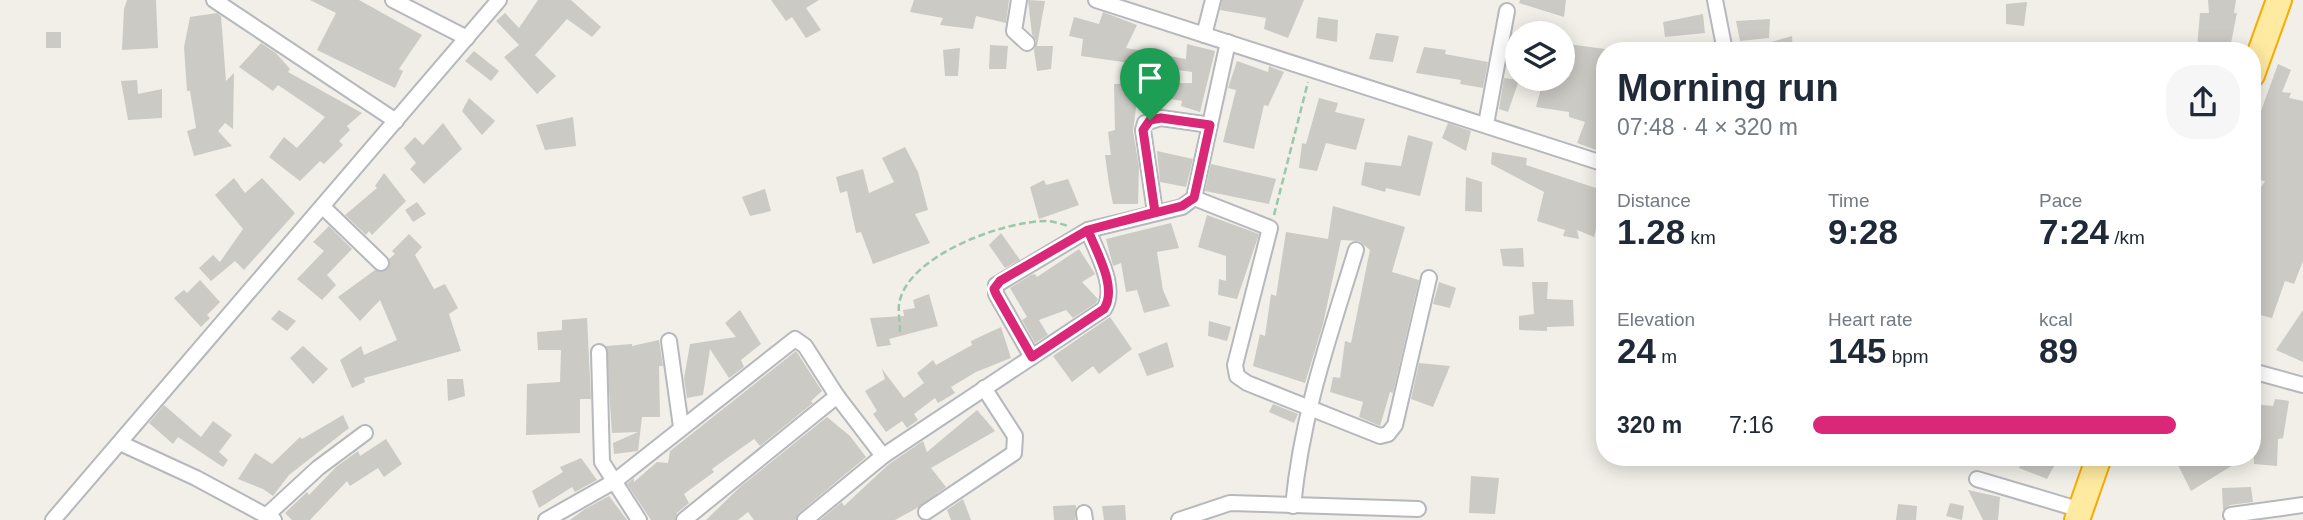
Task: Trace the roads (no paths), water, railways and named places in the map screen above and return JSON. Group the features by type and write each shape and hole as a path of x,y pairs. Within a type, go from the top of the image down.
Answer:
{"highway":[{"path":"2246,42 2261,0"},
{"path":"2261,50 2279,0"},
{"path":"2084,517 2097,466"},
{"path":"2084,517 2111,466"}],"street":[{"path":"214,0 396,121"},
{"path":"393,0 467,38"},
{"path":"53,520 499,0"},
{"path":"1019,0 1014,31 1027,43"},
{"path":"1096,0 1596,161"},
{"path":"1204,35 1213,0"},
{"path":"1715,0 1723,42"},
{"path":"1486,124 1507,11"},
{"path":"1032,357 996,294 996,285 1088,230 1182,206 1194,198 1228,42"},
{"path":"1155,212 1143,130 1145,122 1161,118 1210,125"},
{"path":"1194,198 1270,228 1235,365 1237,376 1247,383 1308,405 1380,436 1388,434 1395,425 1429,278"},
{"path":"323,207 381,263"},
{"path":"805,520 883,456 1104,309 1110,299 1109,287 1088,230"},
{"path":"1293,506 1298,449 1308,405 1356,250"},
{"path":"546,520 615,481 795,339 806,346 837,396 883,456"},
{"path":"669,341 681,427"},
{"path":"599,352 602,462 639,520"},
{"path":"2261,373 2303,385"},
{"path":"926,512 1014,453 1015,436 984,388"},
{"path":"684,520 837,396"},
{"path":"120,443 270,517 318,468 365,433"},
{"path":"1977,479 2084,517"},
{"path":"1179,520 1230,503 1418,509"},
{"path":"2231,515 2303,505"}]}
